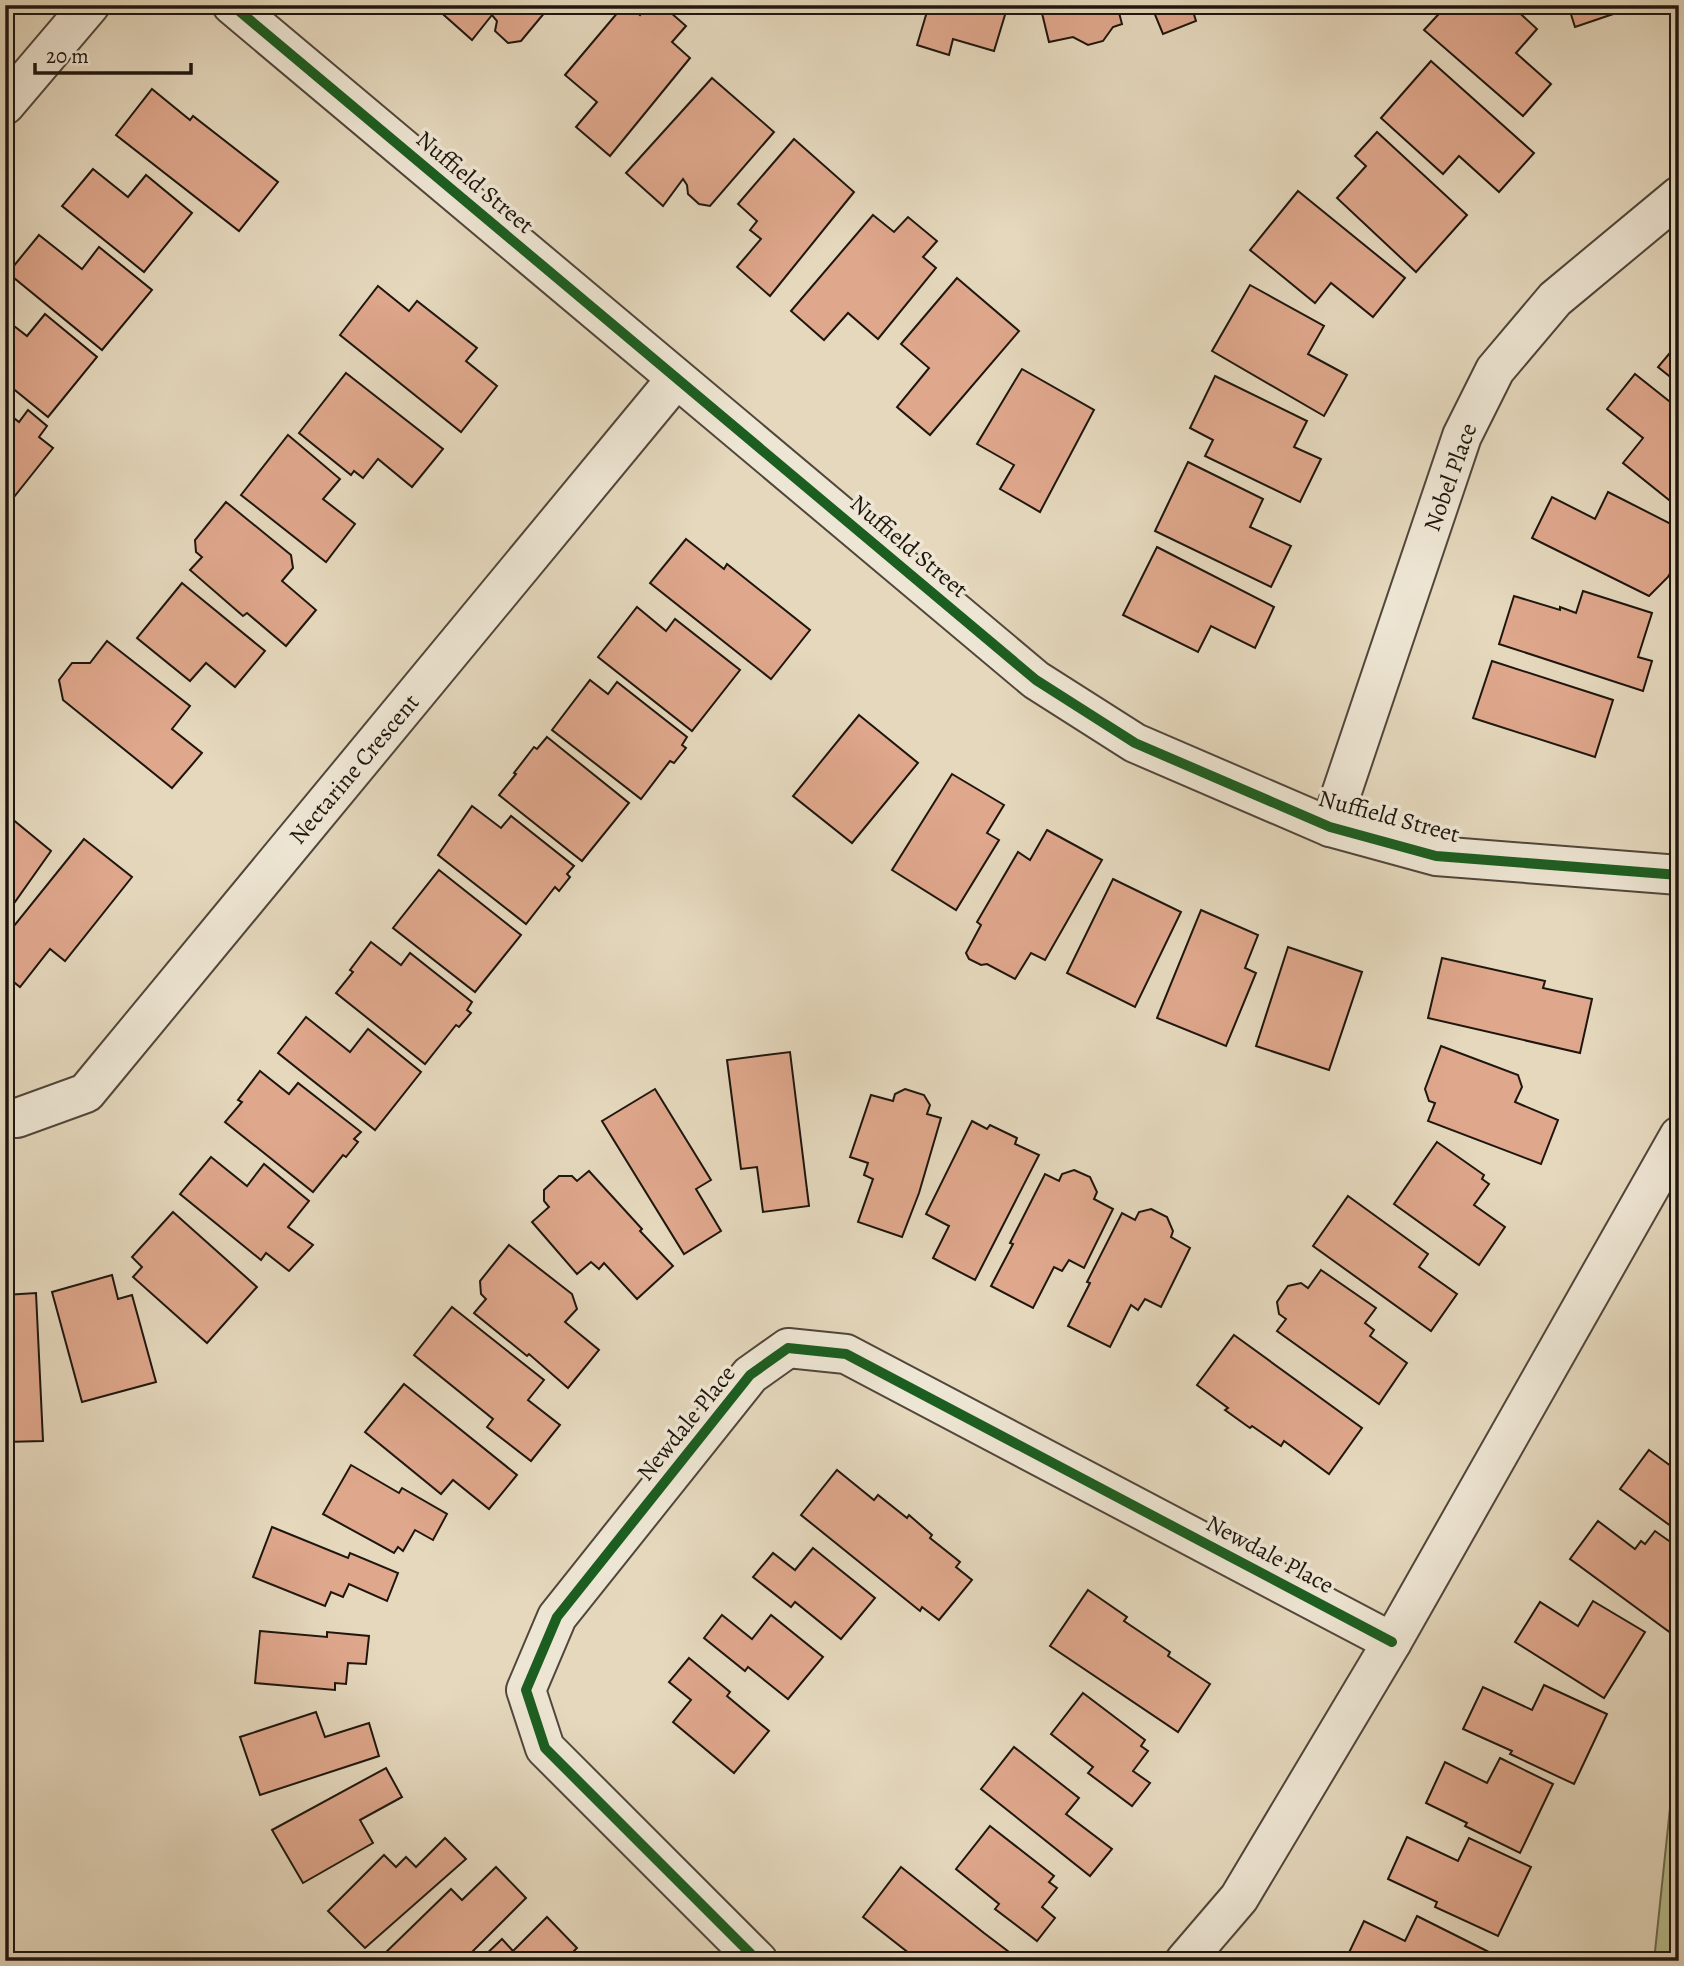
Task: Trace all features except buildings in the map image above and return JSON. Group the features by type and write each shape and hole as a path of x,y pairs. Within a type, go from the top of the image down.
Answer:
{"street":[{"path":"5,105 90,5"},
{"name":"Nuffield Street","path":"232,5 1036,680 1135,743 1330,827 1436,856 1679,875"},
{"name":"Nobel Place","path":"1330,827 1462,436 1495,370 1555,299 1679,195"},
{"name":"Nectarine Crescent","path":"5,1116 17,1118 86,1093 676,379"},
{"path":"1185,1961 1239,1898 1392,1642 1679,1136"},
{"name":"Newdale Place","path":"758,1961 545,1748 526,1690 557,1617 750,1375 788,1348 846,1354 1392,1642"}],"green space":[{"path":"1679,1780 1679,1961 1654,1961 1672,1789"}],"cycle path":[{"path":"232,5 1036,680 1135,743 1330,827 1436,856 1679,875"},
{"path":"758,1961 545,1748 526,1690 557,1617 750,1375 788,1348 846,1354 1392,1642"}]}
